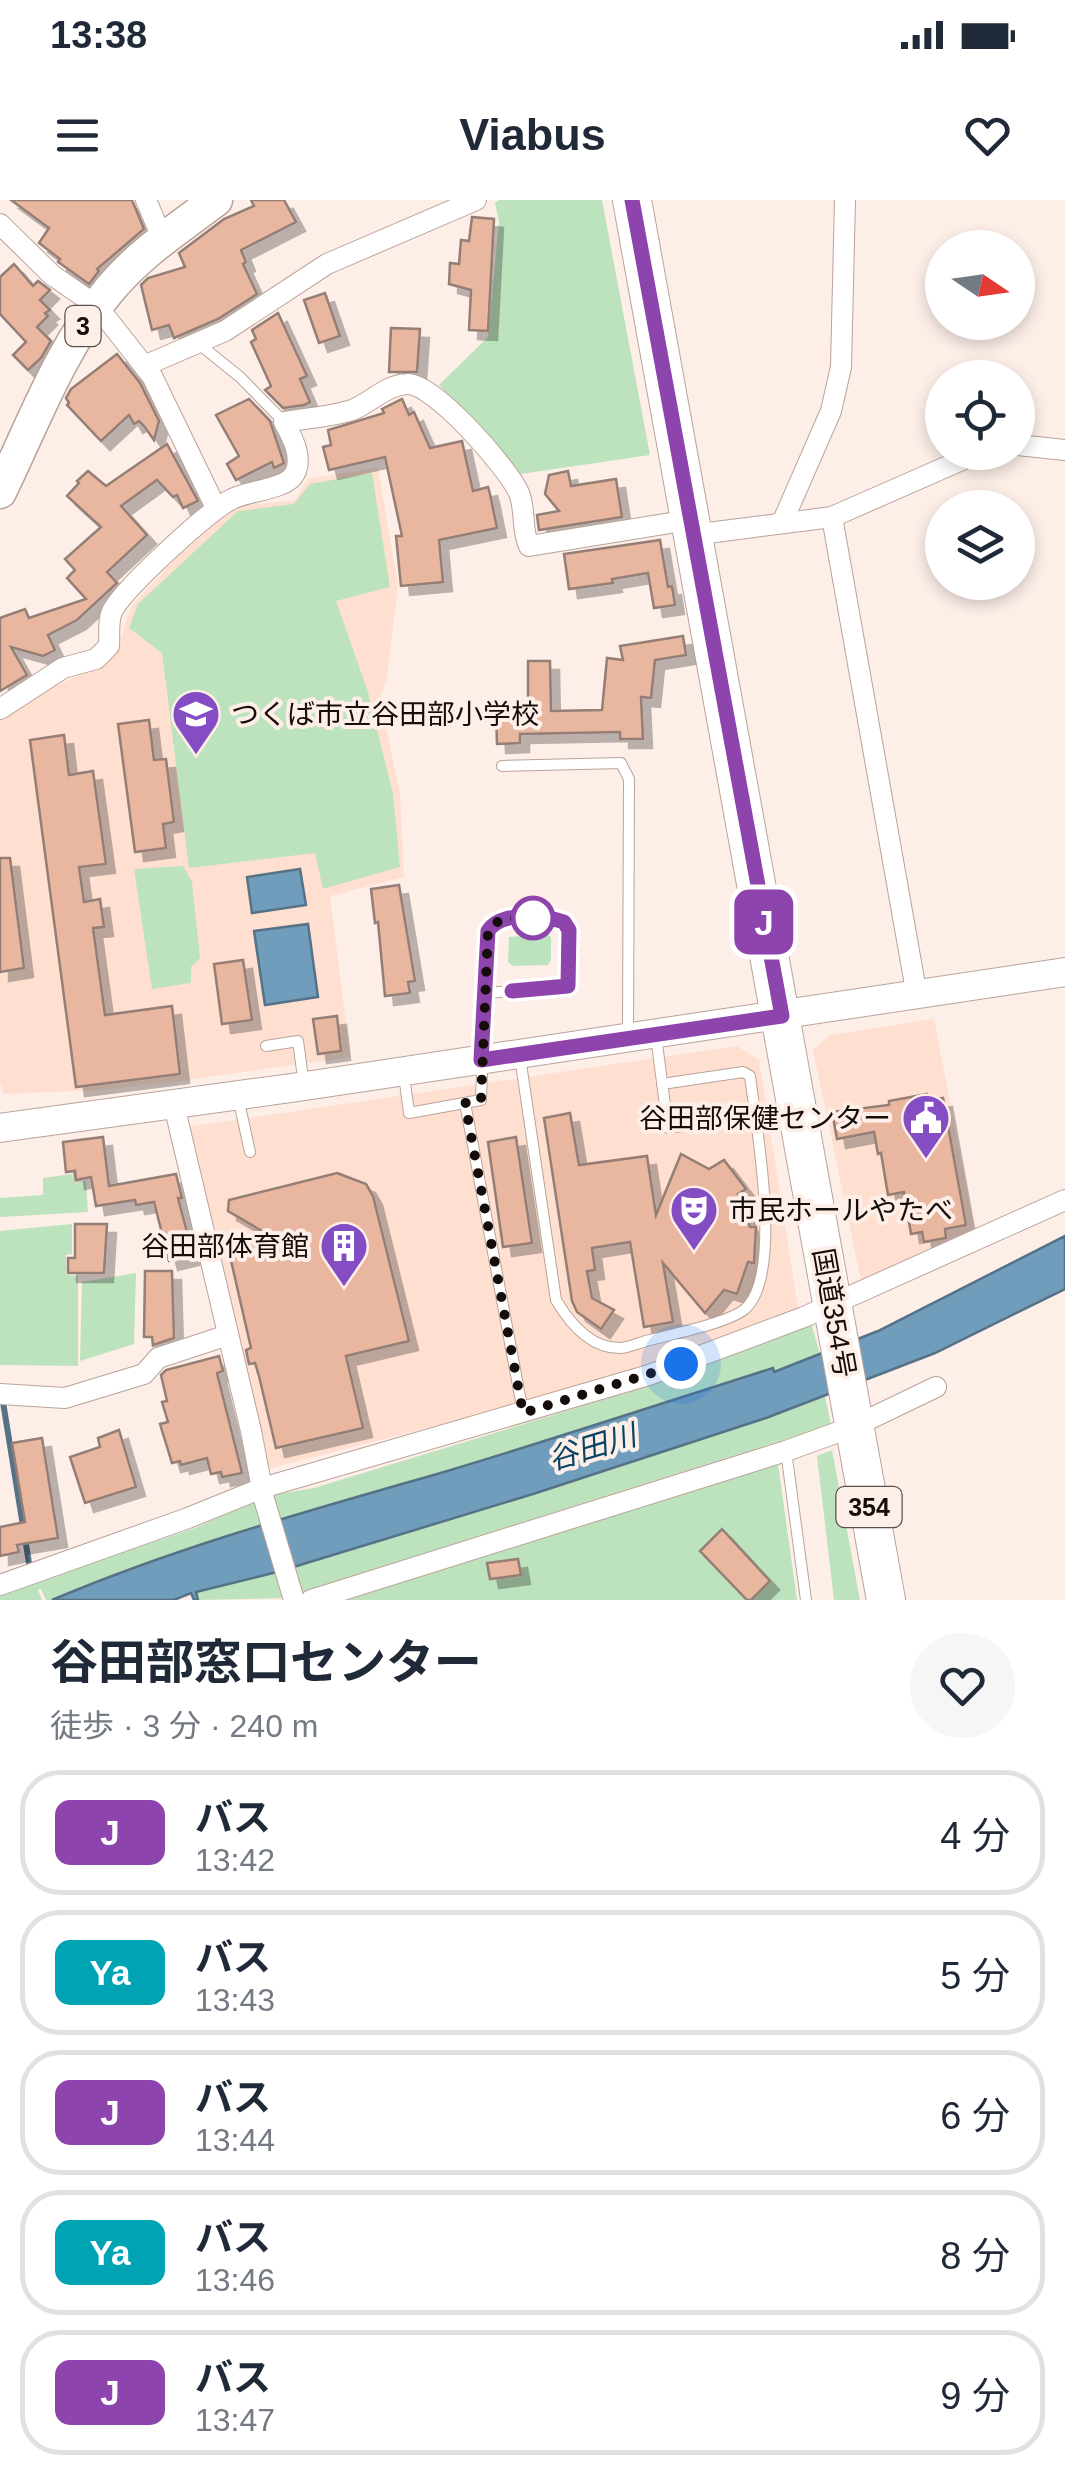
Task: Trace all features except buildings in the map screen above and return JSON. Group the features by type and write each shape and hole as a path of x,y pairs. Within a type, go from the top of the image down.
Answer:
{"highway":[{"name":"国道354号","path":"632,200 886,1600"}],"main road":[{"name":"3","path":"0,492 60,369 96,306 119,278 216,200"}],"street":[{"path":"146,200 163,240"},
{"path":"144,366 199,344 327,264 476,200"},
{"path":"782,522 831,412 841,367 845,200"},
{"path":"0,224 52,275 96,306 152,376 216,508"},
{"path":"0,709 63,668 96,658 109,646 110,612 216,508 235,497 288,482 298,459 284,422 354,410 376,395 406,384 421,386 469,428 520,494 523,533 529,546 832,517 939,470"},
{"path":"1035,447 1065,450"},
{"path":"832,517 916,996"},
{"path":"0,1128 404,1072 1065,972"},
{"path":"174,1105 263,1493 299,1599 786,1451 936,1387"},
{"path":"0,1586 263,1493 649,1375 833,1311 1065,1200"},
{"path":"0,1394 65,1398 144,1374 158,1358 228,1334"}],"lane":[{"path":"199,344 240,377 284,422"},
{"path":"502,766 621,763 629,779 642,1037 662,1084 668,1128 755,1118"},
{"path":"404,1072 408,1113 481,1100 481,1060 484,993 488,931 493,922 503,918 552,918 564,922 569,930 568,986 484,993"},
{"path":"266,1046 298,1042 304,1086"},
{"path":"520,1055 556,1300 570,1323 588,1337 620,1348 713,1323 745,1309 757,1288 766,1252 750,1076 743,1072 662,1084"},
{"path":"238,1096 250,1152"},
{"path":"465,1103 523,1413"},
{"path":"786,1451 806,1600"}],"shaded area":[{"name":"つくば市立谷田部小学校","path":"378,468 398,585 387,676 380,700 400,793 404,877 330,896 350,1057 99,1090 4,1094 0,1082 0,720 45,691 101,665 118,651 134,603 179,555 235,506 295,500 308,479"},
{"path":"934,1019 974,1228 861,1280 813,1050 830,1035"},
{"path":"737,1046 759,1060 798,1308 727,1339 605,1382 267,1469 187,1127"}],"green space":[{"path":"602,200 650,455 521,474 439,385 488,337 499,222 495,203"},
{"path":"372,473 390,587 336,601 368,692 393,794 400,867 323,889 315,853 189,868 162,653 129,628 138,604 238,511 294,504 310,484"},
{"path":"183,866 192,882 200,958 191,967 191,983 152,989 134,869"},
{"path":"548,934 548,965 513,966 508,962 509,937"},
{"path":"72,1174 74,1183 86,1181 88,1212 0,1217 0,1198 43,1195 43,1178"},
{"path":"72,1224 72,1254 66,1255 66,1275 78,1276 78,1366 0,1365 0,1231"},
{"path":"136,1273 134,1344 80,1361 82,1282"},
{"path":"811,1323 820,1354 774,1373 772,1369 513,1452 279,1520 272,1495 314,1488 596,1402"},
{"path":"825,1396 831,1425 301,1592 293,1567 617,1468"},
{"path":"832,1450 860,1600 834,1600 817,1456"},
{"path":"778,1464 797,1600 333,1600"},
{"path":"255,1501 264,1525 121,1571 52,1600 46,1600 41,1589 38,1590 42,1600 0,1600 0,1594 195,1528"},
{"path":"277,1572 285,1598 198,1600 196,1592"}],"water":[{"path":"300,869 306,905 252,913 247,877"},
{"path":"308,924 318,997 265,1005 254,931"},
{"name":"谷田川","path":"1065,1236 1065,1289 935,1353 766,1418 533,1494 277,1572 196,1592 198,1600 191,1593 174,1600 52,1600 246,1530 773,1368 774,1372 878,1331"}],"waterway":[{"path":"3,1402 29,1563"}],"bus line":[{"name":"J","path":"512,991 568,986 569,930 564,922 552,918 503,918 493,922 488,931 481,1060 782,1016 632,200"}],"place":[{"name":"つくば市立谷田部小学校","path":"196,756"},
{"name":"谷田部保健センター","path":"926,1160"},
{"name":"市民ホールやたべ","path":"694,1252"},
{"name":"谷田部体育館","path":"344,1288"}],"route":[{"path":"533,918 503,918 493,922 488,931 481,1100 465,1103 523,1413 681,1364"}]}
